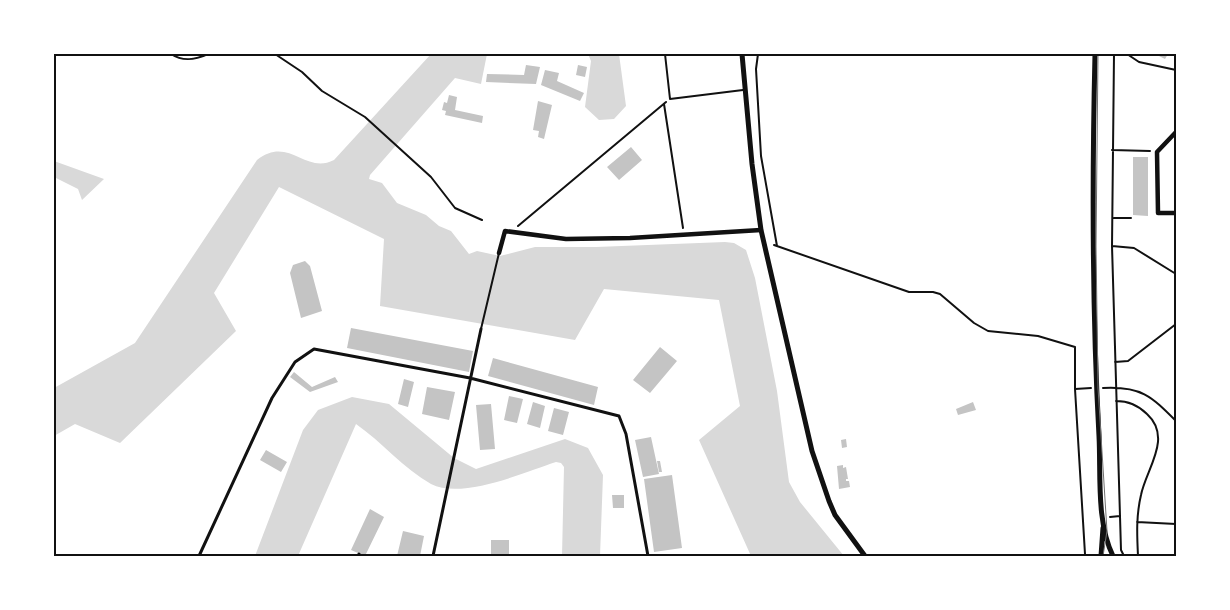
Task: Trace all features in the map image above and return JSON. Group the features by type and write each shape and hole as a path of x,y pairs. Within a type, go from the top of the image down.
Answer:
{"street":[{"path":"742,54 752,164 761,230 817,470 836,515 865,556"},
{"path":"1095,54 1093,277 1096,388 1103,520 1101,556"},
{"path":"1176,132 1157,152 1158,213 1176,213"},
{"path":"499,253 505,231 566,239 761,230"},
{"path":"433,556 481,329"},
{"path":"199,556 272,398 295,362 314,349 470,378 619,416 626,434 648,556"},
{"path":"1103,520 1113,556"}],"lane":[{"path":"665,54 670,99 746,90"},
{"path":"481,329 499,253"}],"path":[{"path":"170,54 177,58 191,60 208,54"},
{"path":"275,54 302,72 322,91 346,104 364,118 431,177 455,208 482,220"},
{"path":"758,54 756,69 761,156 776,246 909,292 940,294 974,323 988,331 1038,336 1076,347 1076,389 1085,554"},
{"path":"1114,54 1112,246 1121,550 1124,556"},
{"path":"1127,54 1138,62 1176,70"},
{"path":"511,232 670,99"},
{"path":"664,104 684,235"},
{"path":"1112,150 1157,152"},
{"path":"1114,218 1131,218"},
{"path":"1112,246 1134,248 1176,274"},
{"path":"1115,362 1128,361 1176,324"},
{"path":"1098,388 1116,387 1133,389 1147,394 1176,421"},
{"path":"1076,389 1093,388"},
{"path":"1116,401 1130,402 1143,410 1149,415 1158,431 1158,447 1141,494 1137,522 1138,556"},
{"path":"1103,520 1120,516"},
{"path":"1137,522 1176,524"}],"shaded area":[{"path":"431,54 487,54 481,84 455,78 370,175 369,179 382,183 397,203 426,215 439,226 451,231 469,254 477,251 500,256 535,247 596,247 725,242 734,243 746,250 755,278 777,391 789,482 800,502 844,556 751,556 699,440 740,406 719,300 604,289 575,340 380,306 384,239 279,187 214,293 236,331 120,443 75,424 54,436 54,388 135,343 257,160 268,153 278,152 288,153 314,163 334,160"},
{"path":"588,54 619,54 626,106 614,119 599,120 585,107 591,61"},
{"path":"54,161 104,179 82,200 78,189 54,177"},
{"path":"352,397 389,404 454,458 476,469 565,439 588,448 603,475 600,556 562,556 564,467 561,463 556,462 511,478 476,487 444,488 431,484 421,478 356,424 298,556 255,556 303,430 318,410"}],"building":[{"path":"1155,54 1168,54 1165,59"},
{"path":"526,65 540,67 536,84 486,82 487,74 524,75"},
{"path":"578,65 587,67 585,77 576,75"},
{"path":"545,70 559,73 557,81 584,93 580,101 541,85"},
{"path":"449,95 457,97 455,110 483,116 482,123 445,115 446,111 442,110 444,102 447,103"},
{"path":"538,101 552,105 544,139 538,137 539,131 533,130"},
{"path":"631,147 642,160 619,180 607,167"},
{"path":"1133,157 1148,157 1148,216 1133,215"},
{"path":"305,261 310,266 322,311 301,318 290,273 293,265"},
{"path":"351,328 473,351 469,372 347,348"},
{"path":"660,347 677,361 650,393 633,380"},
{"path":"493,358 598,387 594,405 488,376"},
{"path":"294,372 312,387 335,377 338,382 310,392 290,377"},
{"path":"404,379 414,382 408,407 398,404"},
{"path":"427,387 455,392 449,420 422,414"},
{"path":"509,396 523,399 517,423 504,420"},
{"path":"533,402 545,406 540,428 527,424"},
{"path":"973,402 976,410 958,415 956,409"},
{"path":"491,404 495,449 480,450 476,405"},
{"path":"554,408 569,412 563,435 548,431"},
{"path":"651,437 659,474 643,477 635,440"},
{"path":"846,439 847,447 842,448 841,440"},
{"path":"266,450 287,462 281,472 260,460"},
{"path":"657,461 660,461 662,472 659,472"},
{"path":"843,465 843,468 846,467 848,479 846,481 849,481 850,487 839,489 837,466"},
{"path":"672,475 682,548 654,552 644,479"},
{"path":"612,495 624,495 624,508 613,508"},
{"path":"370,509 384,517 365,556 351,550"},
{"path":"403,531 424,536 420,556 397,556"},
{"path":"491,540 509,540 509,556 491,556"}],"tram line":[{"path":"1098,54 1096,246 1098,388 1107,531 1103,556"}]}
